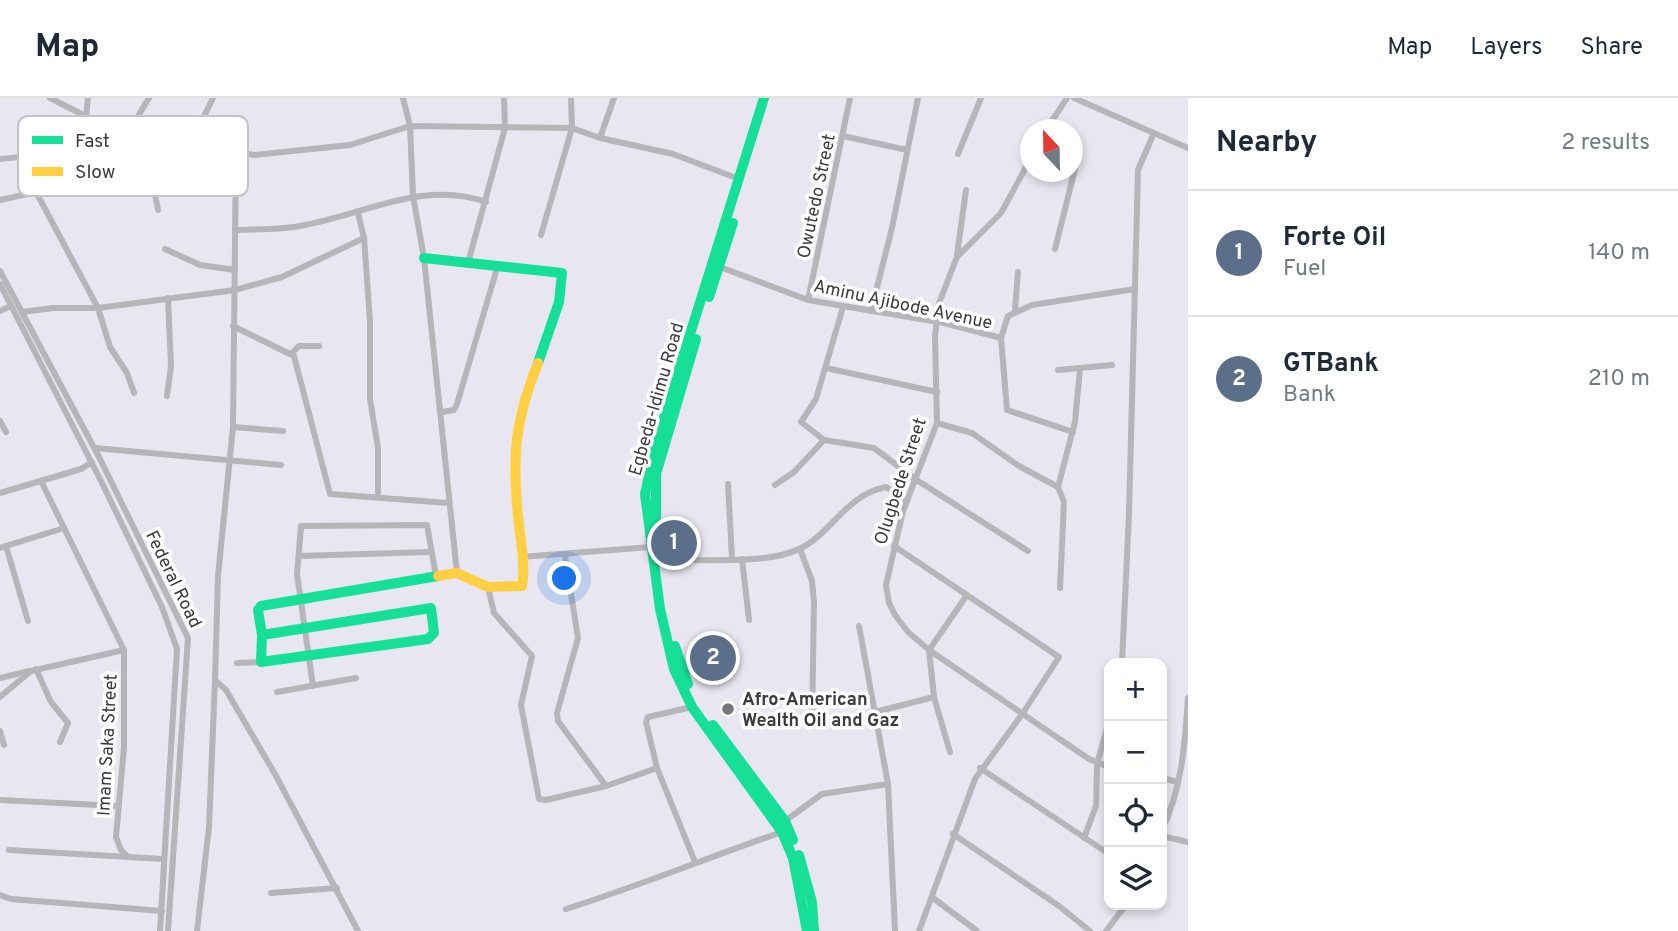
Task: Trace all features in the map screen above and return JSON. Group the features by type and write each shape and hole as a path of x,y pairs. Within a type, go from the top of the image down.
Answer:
{"main road":[{"name":"Egbeda-Idimu Road","path":"764,98 649,469 645,494 667,646 692,707 785,821 806,876 814,931"},
{"name":"Egbeda-Idimu Road","path":"771,98 656,474 654,517 666,607 687,683 701,709 782,832 793,858 807,931"},
{"path":"262,635 430,608 434,633 428,639 261,662 262,635 258,607 457,573 488,587 522,586 517,499 518,421 564,280 562,273 555,270 424,258"}],"street":[{"path":"50,98 84,116"},
{"path":"86,116 88,98"},
{"path":"138,116 149,98"},
{"path":"204,116 213,98"},
{"path":"403,98 410,126 413,196 424,258 442,412 457,573"},
{"path":"468,263 505,128 504,98"},
{"path":"541,235 572,128 571,98"},
{"path":"600,138 614,98"},
{"name":"Owutedo Street","path":"808,300 850,98"},
{"path":"871,311 918,98"},
{"path":"958,154 981,98"},
{"path":"1053,119 1067,98"},
{"path":"1074,98 1153,135 1188,148"},
{"path":"248,153 283,154 350,145 410,126 572,128 600,138 673,154 740,179"},
{"path":"1122,658 1138,170 1153,135"},
{"path":"843,136 907,150"},
{"path":"0,159 18,157"},
{"name":"Olugbede Street","path":"1020,179 1001,213 957,257 947,277 936,324 937,423 907,501 886,585 889,603 908,632 929,650 1097,764 1104,766"},
{"path":"1055,249 1072,182"},
{"path":"957,257 966,190"},
{"path":"234,230 298,227 413,196 463,193 486,201"},
{"path":"0,200 18,196"},
{"path":"38,196 98,307 110,347 127,373 134,393"},
{"path":"155,196 158,209"},
{"path":"197,931 209,827 218,576 233,427 235,196"},
{"path":"358,213 364,238 378,497"},
{"path":"22,312 98,307 235,290 282,277 364,238"},
{"path":"165,249 200,265 235,270"},
{"path":"442,412 454,410 457,404 498,265"},
{"name":"Aminu Ajibode Avenue","path":"720,267 808,300 1001,338"},
{"name":"Federal Road","path":"0,271 94,448 188,638 168,931"},
{"path":"1015,310 1018,272"},
{"name":"Federal Road","path":"0,284 143,567 177,649 177,687 160,931"},
{"path":"1073,432 1007,410 1001,338 1009,316 1015,310 1135,289"},
{"path":"167,396 171,366 168,298"},
{"path":"0,311 10,306"},
{"path":"843,307 816,399 801,422 824,440 874,448 915,479 1028,551"},
{"path":"233,326 292,353"},
{"path":"292,353 299,346 318,345"},
{"path":"292,353 330,495 449,503"},
{"path":"1058,370 1112,365"},
{"path":"826,368 937,393"},
{"path":"1060,587 1064,502 1058,486 1073,432 1080,369"},
{"path":"0,421 6,432"},
{"path":"937,423 972,433 1019,466 1058,486"},
{"path":"233,427 283,431"},
{"path":"775,485 794,471 824,440"},
{"path":"94,448 281,465"},
{"path":"0,494 81,469 92,462"},
{"name":"Imam Saka Street","path":"41,481 124,650 124,747 117,843 128,856"},
{"path":"728,484 733,559"},
{"path":"660,560 743,559 800,549 850,504 876,489 886,487 907,501"},
{"path":"313,686 298,574 298,531 301,526 426,525 436,576"},
{"path":"28,621 3,547 64,528"},
{"path":"894,546 1059,657 1023,713 980,768 953,834 933,898 919,931"},
{"path":"521,557 565,556 652,547"},
{"path":"800,549 812,581 814,603 812,726"},
{"path":"299,556 430,552"},
{"path":"565,556 578,638 557,713 558,721 606,786"},
{"path":"743,559 750,620"},
{"path":"143,567 151,563"},
{"path":"488,587 494,613 532,656 521,705 539,799 546,800 606,786 657,768"},
{"path":"950,752 934,697 929,650 967,595"},
{"path":"859,626 888,784 895,931"},
{"path":"0,678 124,650"},
{"path":"237,663 261,662"},
{"path":"0,697 34,670"},
{"path":"34,670 51,702 68,723 60,741"},
{"path":"277,692 356,678"},
{"path":"215,680 231,698 337,888 358,931"},
{"path":"874,712 934,697"},
{"path":"1167,819 1184,757 1188,698"},
{"path":"692,707 646,719 657,768 695,862"},
{"path":"1084,838 1096,806 1097,764 1109,721"},
{"path":"0,732 4,745"},
{"path":"980,768 1104,851"},
{"path":"1167,779 1178,782"},
{"path":"785,821 822,794 888,784"},
{"path":"0,800 118,806"},
{"path":"566,909 782,832"},
{"path":"953,834 1059,906 1090,931"},
{"path":"1167,837 1188,842"},
{"path":"9,850 163,859"},
{"path":"271,893 337,888"},
{"path":"0,895 11,899 162,911"},
{"path":"933,898 977,931"},
{"path":"1106,931 1122,910"}],"traffic: fast":[{"path":"764,98 656,443 645,494 660,609 674,669 692,707 782,832 793,858 807,931"},
{"path":"709,297 733,223"},
{"path":"424,258 562,273 559,302 538,363"},
{"path":"656,534 656,474 696,339"},
{"path":"262,635 431,608 434,633 428,639 261,662 262,635 258,610 261,606 438,576"},
{"path":"675,646 688,684"},
{"path":"713,725 785,821 793,840"},
{"path":"799,855 812,902 814,931"}],"traffic: slow":[{"path":"438,576 457,573 488,587 522,586 523,560 515,475 517,438 524,403 538,363"}],"place":[{"name":"Forte Oil","path":"674,543"},
{"name":"GTBank","path":"713,658"},
{"name":"Afro-American Wealth Oil and Gaz","path":"728,709"}]}
